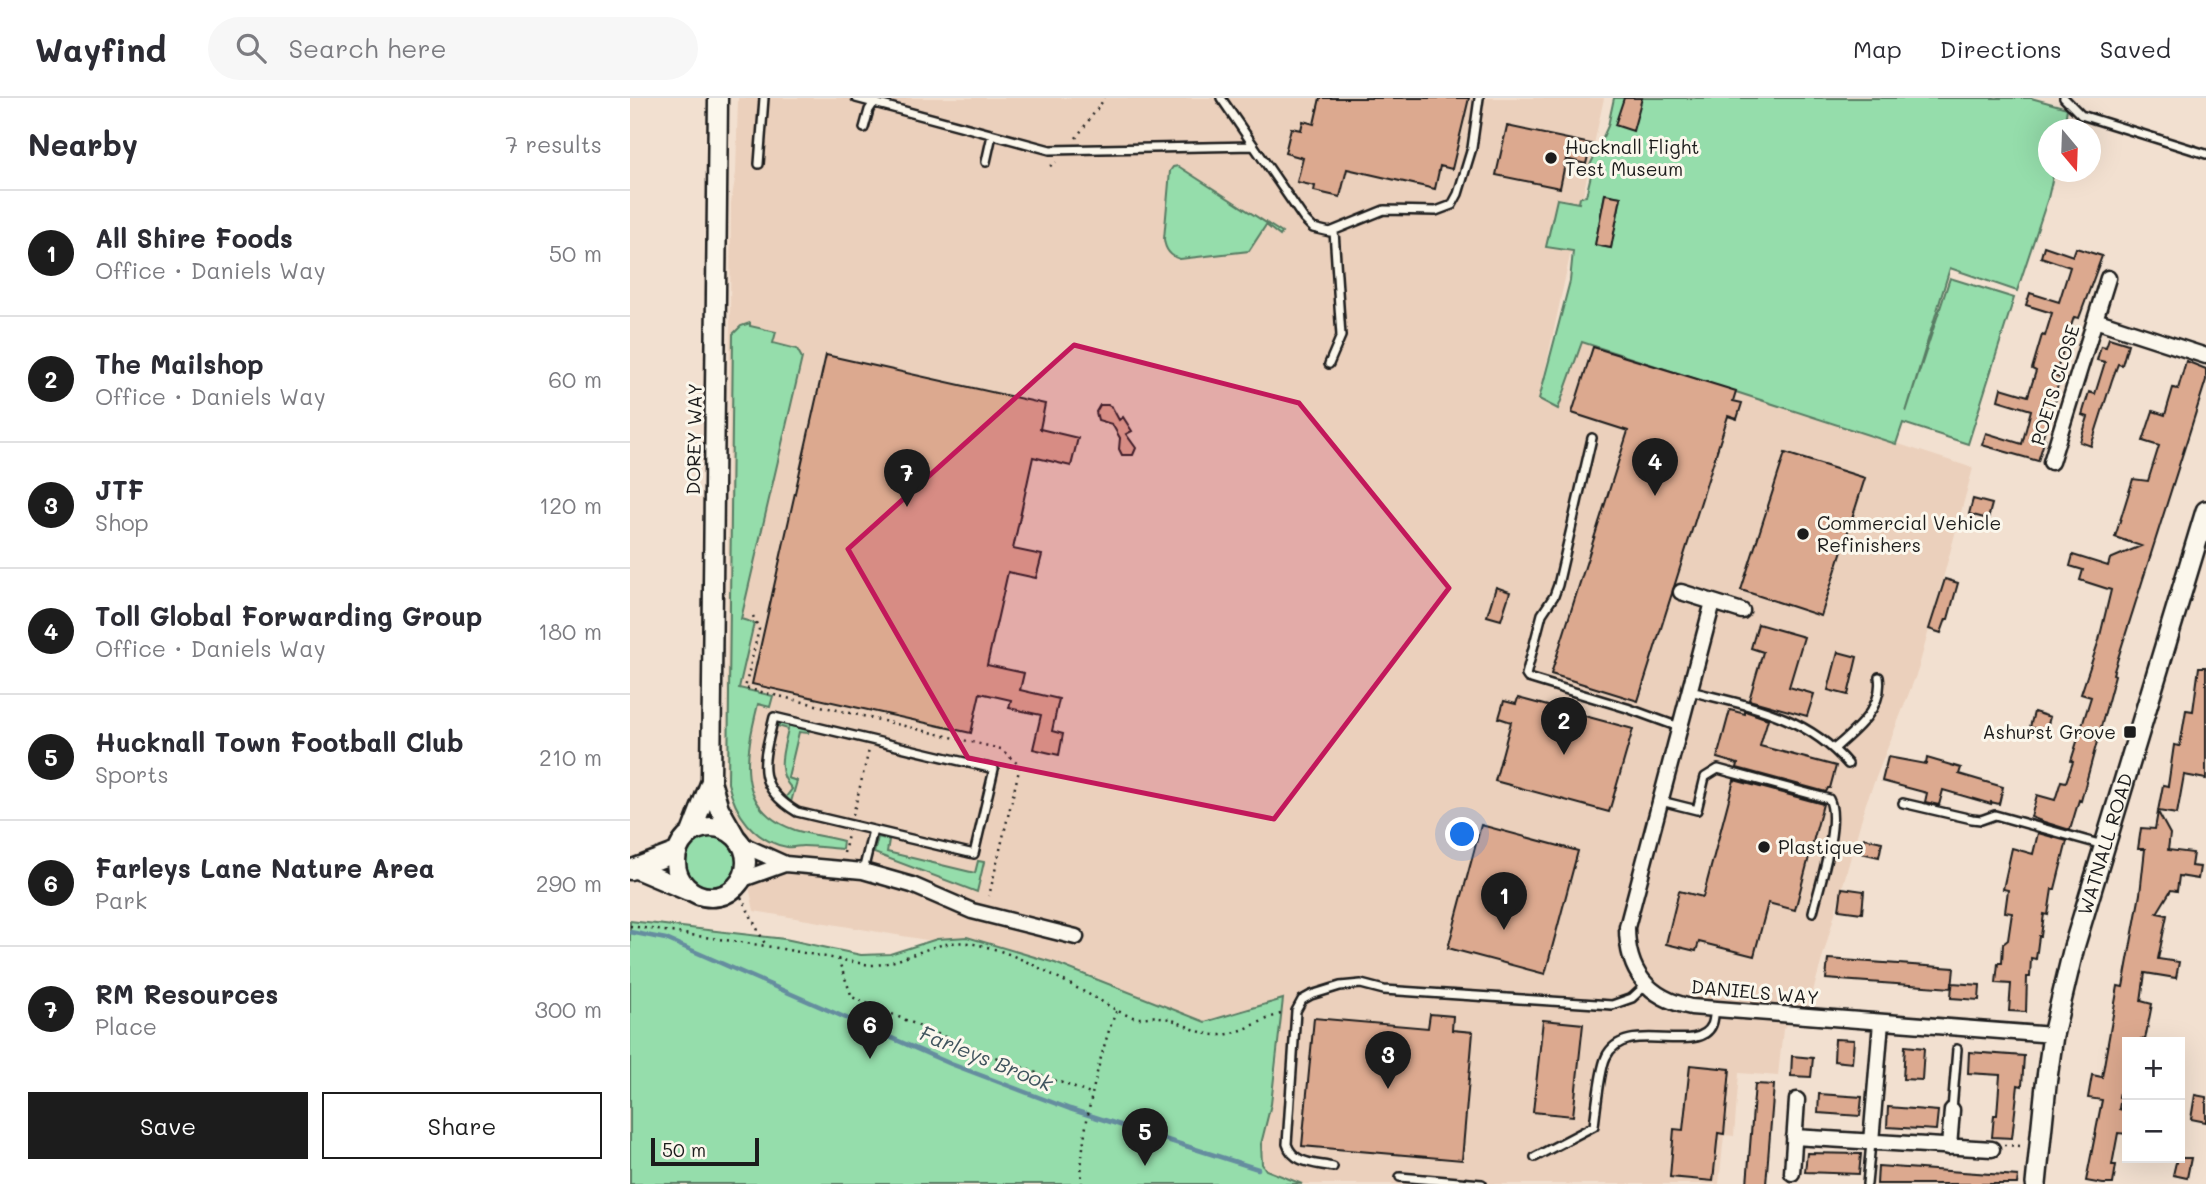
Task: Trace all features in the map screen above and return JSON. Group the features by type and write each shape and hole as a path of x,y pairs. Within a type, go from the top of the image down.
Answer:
{"main road":[{"name":"WATNALL ROAD","path":"2036,1184 2053,1035 2074,947 2206,511"}],"street":[{"name":"DOREY WAY","path":"718,98 711,781 719,808 739,840"},
{"name":"POETS CLOSE","path":"2051,462 2108,278"},
{"name":"POETS CLOSE","path":"2095,320 2206,356"},
{"path":"1681,592 1742,611"},
{"path":"1646,985 1630,956 1628,928 1713,602"},
{"name":"DOREY WAY","path":"691,833 711,781"},
{"path":"693,893 684,886 678,876 677,852 691,833 701,828 713,827 725,830 785,864 863,871 912,885 972,911 1076,937"},
{"path":"739,840 747,856 747,868 740,884"},
{"path":"633,870 677,852"},
{"path":"633,870 663,878 704,897 715,898 726,895 740,884 785,864"},
{"name":"DANIELS WAY","path":"1646,985 1660,997 1677,1004 1714,1009 2053,1035"},
{"path":"1871,1142 1881,1022"},
{"path":"1792,1172 1797,1100"},
{"path":"1949,1147 1952,1110"},
{"path":"1794,1137 1992,1149"}],"lane":[{"path":"759,164 764,98"},
{"path":"856,98 1050,150 1254,146"},
{"path":"1221,98 1309,225 1322,232 1334,230 1384,210 1436,211 1452,205 1472,148 1479,98"},
{"path":"2064,98 2081,115 2206,154"},
{"path":"864,128 875,101"},
{"path":"986,162 992,135"},
{"path":"1329,364 1341,336 1334,230"},
{"path":"1592,438 1558,585 1542,614 1526,675 1528,678 1680,727"},
{"path":"1835,748 1874,708 1879,697 1879,677"},
{"path":"1690,691 1783,716 1835,748 1848,764"},
{"path":"774,717 994,769 974,853 851,824 797,812 773,795 765,779 764,759 774,717"},
{"path":"1660,801 1697,810 1706,777 1718,769 1829,799 1832,805 1832,832 1813,912"},
{"path":"1903,803 1972,819 1981,820 1995,815 2103,845"},
{"path":"863,871 873,830"},
{"path":"1333,1167 1298,1159 1289,1152 1287,1144 1296,1011 1302,1000 1349,984 1361,984 1384,990 1600,1005 1626,1001 1646,985"},
{"path":"1535,1157 1594,1126 1605,1057 1616,1043 1633,1038 1692,1037 1706,1033 1713,1024 1714,1009"},
{"path":"1952,1110 1957,1049"},
{"path":"1867,1184 1871,1142"},
{"path":"1400,1177 1482,1184"}],"path":[{"path":"1050,166 1059,160 1105,98"},
{"path":"753,616 759,629 745,688 1001,749 1020,766 989,896"},
{"path":"844,853 876,719"},
{"path":"740,884 766,946"},
{"path":"630,926 870,965 884,965 926,948 970,944 1011,956 1135,1018 1160,1017 1202,1033 1237,1033 1268,1017 1296,1011"},
{"path":"838,958 852,997 959,1044 1093,1095"},
{"path":"1082,1184 1080,1168 1093,1095 1107,1035 1117,1010"},
{"path":"1992,1149 1999,1144 2039,1147"}],"highlighted area":[{"path":"1074,345 1299,403 1449,588 1274,819 968,758 848,549"}],"shaded area":[{"path":"738,98 1604,98 1539,399 1558,408 1582,342 1973,468 1918,670 1866,803 1810,1002 1783,1029 1778,1076 1739,1073 1734,1136 1724,1135 1719,1184 1302,1184 1266,1170 1260,1154 1277,1068 1282,999 1205,1022 1057,962 754,911 726,773 731,203 736,173"}],"green space":[{"path":"1614,98 2031,98 2067,108 2065,119 2038,119 2038,182 2052,182 2017,291 1950,268 1906,412 1950,278 2014,298 1968,444 1903,423 1896,444 1582,342 1558,409 1539,399 1570,281 1573,251 1546,247 1557,199 1579,203 1580,197 1586,196 1591,175 1587,172 1608,126","holes":["1605,194 1621,197 1611,248 1595,245"]},
{"path":"1178,166 1282,233 1280,236 1266,225 1249,251 1180,259 1173,256 1164,239 1170,171"},
{"path":"750,323 750,326 776,332 773,343 797,349 802,358 741,619 754,623 739,688 773,696 770,707 758,704 750,741 749,778 753,794 761,808 775,821 795,830 843,841 842,849 787,847 765,839 741,815 728,783 733,334 741,326"},
{"path":"779,723 809,730 808,733 799,732 788,778 797,781 791,802 786,797 792,789 782,768 788,729 778,726"},
{"path":"710,835 729,843 737,862 729,881 710,889 691,881 683,862 691,843"},
{"path":"878,837 889,840 887,852 975,873 978,861 984,862 977,892 874,853"},
{"path":"630,921 785,939 861,955 890,954 937,939 967,937 1055,963 1205,1022 1283,999 1271,1104 1261,1144 1262,1164 1266,1170 1302,1184 630,1184"}],"building":[{"path":"1320,98 1469,98 1452,169 1440,166 1435,189 1347,169 1340,197 1314,191 1315,186 1297,182 1303,158 1285,153 1291,128 1301,130 1303,121 1314,124"},
{"path":"1624,98 1642,98 1633,131 1615,125"},
{"name":"Hucknall Flight Test Museum","path":"1507,126 1591,144 1586,164 1566,159 1560,188 1496,175"},
{"path":"1605,194 1621,197 1611,248 1595,245"},
{"path":"2044,246 2073,256 2076,248 2102,256 2079,318 2074,317 2055,376 2060,378 2056,392 2058,393 2042,438 2045,439 2038,461 1982,445 1986,433 2022,444 2031,410 1998,400 2001,388 2028,396 2036,371 2032,369 2052,313 2026,305 2030,293 2059,302 2070,267 2041,257"},
{"path":"2109,338 2128,344 2122,365 2118,364 2112,380 2091,446 2080,442 2088,417 2082,415 2089,392 2095,394 2105,362 2097,360 2101,346 2106,347"},
{"path":"1593,347 1736,391 1733,401 1742,403 1737,419 1728,416 1638,701 1551,674 1628,431 1572,413"},
{"path":"826,355 1045,404 1040,429 1078,438 1071,466 1033,457 1013,549 1042,555 1036,578 1008,572 987,665 1024,673 1020,690 1059,699 1052,731 1063,734 1059,755 1033,749 1041,715 1009,708 1011,700 980,693 971,733 752,684"},
{"path":"2186,361 2206,369 2206,380 2113,674 2115,675 2081,801 2079,800 2070,830 2031,817 2037,795 2055,800 2061,781 2066,782 2091,697 2081,694 2099,640 2111,590 2080,580 2083,570 2070,566 2073,555 2108,566 2110,559 2141,546 2115,537 2133,479 2148,481 2159,446 2143,441 2153,411 2165,415 2173,388 2178,389"},
{"path":"1100,405 1112,407 1119,420 1123,417 1132,431 1126,434 1136,448 1133,455 1122,455 1119,449 1120,438 1112,424 1098,420 1096,412"},
{"name":"Commercial Vehicle Refinishers","path":"1785,453 1865,478 1821,616 1741,590"},
{"path":"1973,499 1992,504 1988,519 1969,514"},
{"path":"1945,579 1958,583 1948,619 1941,633 1929,629"},
{"path":"1496,587 1510,592 1501,620 1487,616"},
{"path":"1758,624 1804,637 1789,687 1814,694 1807,716 1749,700 1763,652 1751,648"},
{"path":"1838,652 1857,657 1848,695 1828,690"},
{"path":"2199,667 2206,667 2206,779 2184,775 2177,814 2158,811 2163,785 2168,786 2174,745 2180,746 2186,710 2193,711"},
{"path":"1518,698 1633,729 1609,812 1495,781 1511,722 1499,718 1504,701 1516,704"},
{"path":"1730,710 1745,714 1745,711 1768,719 1760,746 1836,766 1830,788 1826,792 1737,768 1738,764 1717,758"},
{"path":"2034,712 2050,717 2046,731 2030,727"},
{"path":"1888,757 1926,764 1927,758 1961,768 1959,774 2003,787 1999,804 1943,790 1939,805 1925,802 1927,793 1882,781"},
{"name":"Plastique","path":"1734,780 1823,804 1795,910 1768,903 1754,956 1699,942 1696,951 1666,944 1679,891 1703,897"},
{"path":"2158,812 2170,834 2168,850 2193,853 2191,866 2200,867 2198,879 2179,876 2177,891 2171,890 2157,913 2167,915 2158,959 2179,962 2176,978 2145,973 2141,1001 2152,1004 2146,1037 2122,1037 2119,1109 2122,1110 2122,1133 2118,1133 2112,1165 2116,1165 2113,1184 2103,1184 2086,1181 2102,1100 2088,1098 2092,1075 2102,1077 2118,986 2123,987 2140,894 2145,849 2138,849 2141,828 2155,829"},
{"path":"1481,825 1578,851 1545,974 1448,948"},
{"path":"2038,833 2067,841 2055,889 2052,889 2048,915 2044,914 2036,959 2031,958 2030,977 2027,977 2026,1012 2009,1011 2011,984 1996,983 1998,963 2002,963 2003,944 2008,940 2012,913 2005,912 2008,890 2003,889 2012,848 2033,854"},
{"path":"1864,838 1882,842 1879,857 1861,853"},
{"path":"1842,888 1864,891 1862,913 1839,910"},
{"path":"1828,959 1954,968 1952,988 1826,979"},
{"path":"1952,983 1980,985 1979,1000 1951,998"},
{"path":"1430,1014 1453,1016 1452,1030 1473,1032 1462,1160 1302,1146 1314,1018 1428,1028"},
{"path":"1543,1020 1583,1024 1573,1116 1533,1112"},
{"path":"1835,1039 1854,1040 1852,1063 1834,1061"},
{"path":"1905,1046 1924,1048 1922,1080 1903,1079"},
{"path":"1969,1052 2024,1056 2022,1086 2018,1085 2012,1138 1992,1137 1994,1115 1997,1115 2000,1075 1968,1073"},
{"path":"1792,1056 1813,1058 1811,1077 1791,1076"},
{"path":"1690,1065 1730,1069 1724,1134 1718,1133 1713,1181 1670,1177 1674,1129 1683,1130"},
{"path":"1755,1084 1774,1085 1766,1184 1747,1184"},
{"path":"1819,1094 1862,1097 1860,1116 1818,1113"},
{"path":"2195,1095 2206,1097 2206,1122 2191,1119"},
{"path":"1888,1107 1938,1111 1936,1130 1887,1127"},
{"path":"1807,1153 1861,1154 1859,1174 1805,1172"},
{"path":"2185,1158 2191,1158 2187,1178 2173,1175 2176,1163 2185,1163"},
{"path":"1878,1166 2018,1176 2017,1184 1877,1184"}],"waterway":[{"name":"Farleys Brook","path":"630,932 666,939 951,1064 1070,1109 1258,1169"}],"place":[{"name":"Hucknall Flight Test Museum","path":"1551,158"},
{"name":"Toll Global Forwarding Group","path":"1655,496"},
{"name":"RM Resources","path":"907,507"},
{"name":"Commercial Vehicle Refinishers","path":"1803,534"},
{"name":"Ashurst Grove","path":"2130,732"},
{"name":"The Mailshop","path":"1564,755"},
{"name":"Plastique","path":"1764,847"},
{"name":"All Shire Foods","path":"1504,930"},
{"name":"Farleys Lane Nature Area","path":"870,1059"},
{"name":"JTF","path":"1388,1089"},
{"name":"Hucknall Town Football Club","path":"1145,1166"}]}
